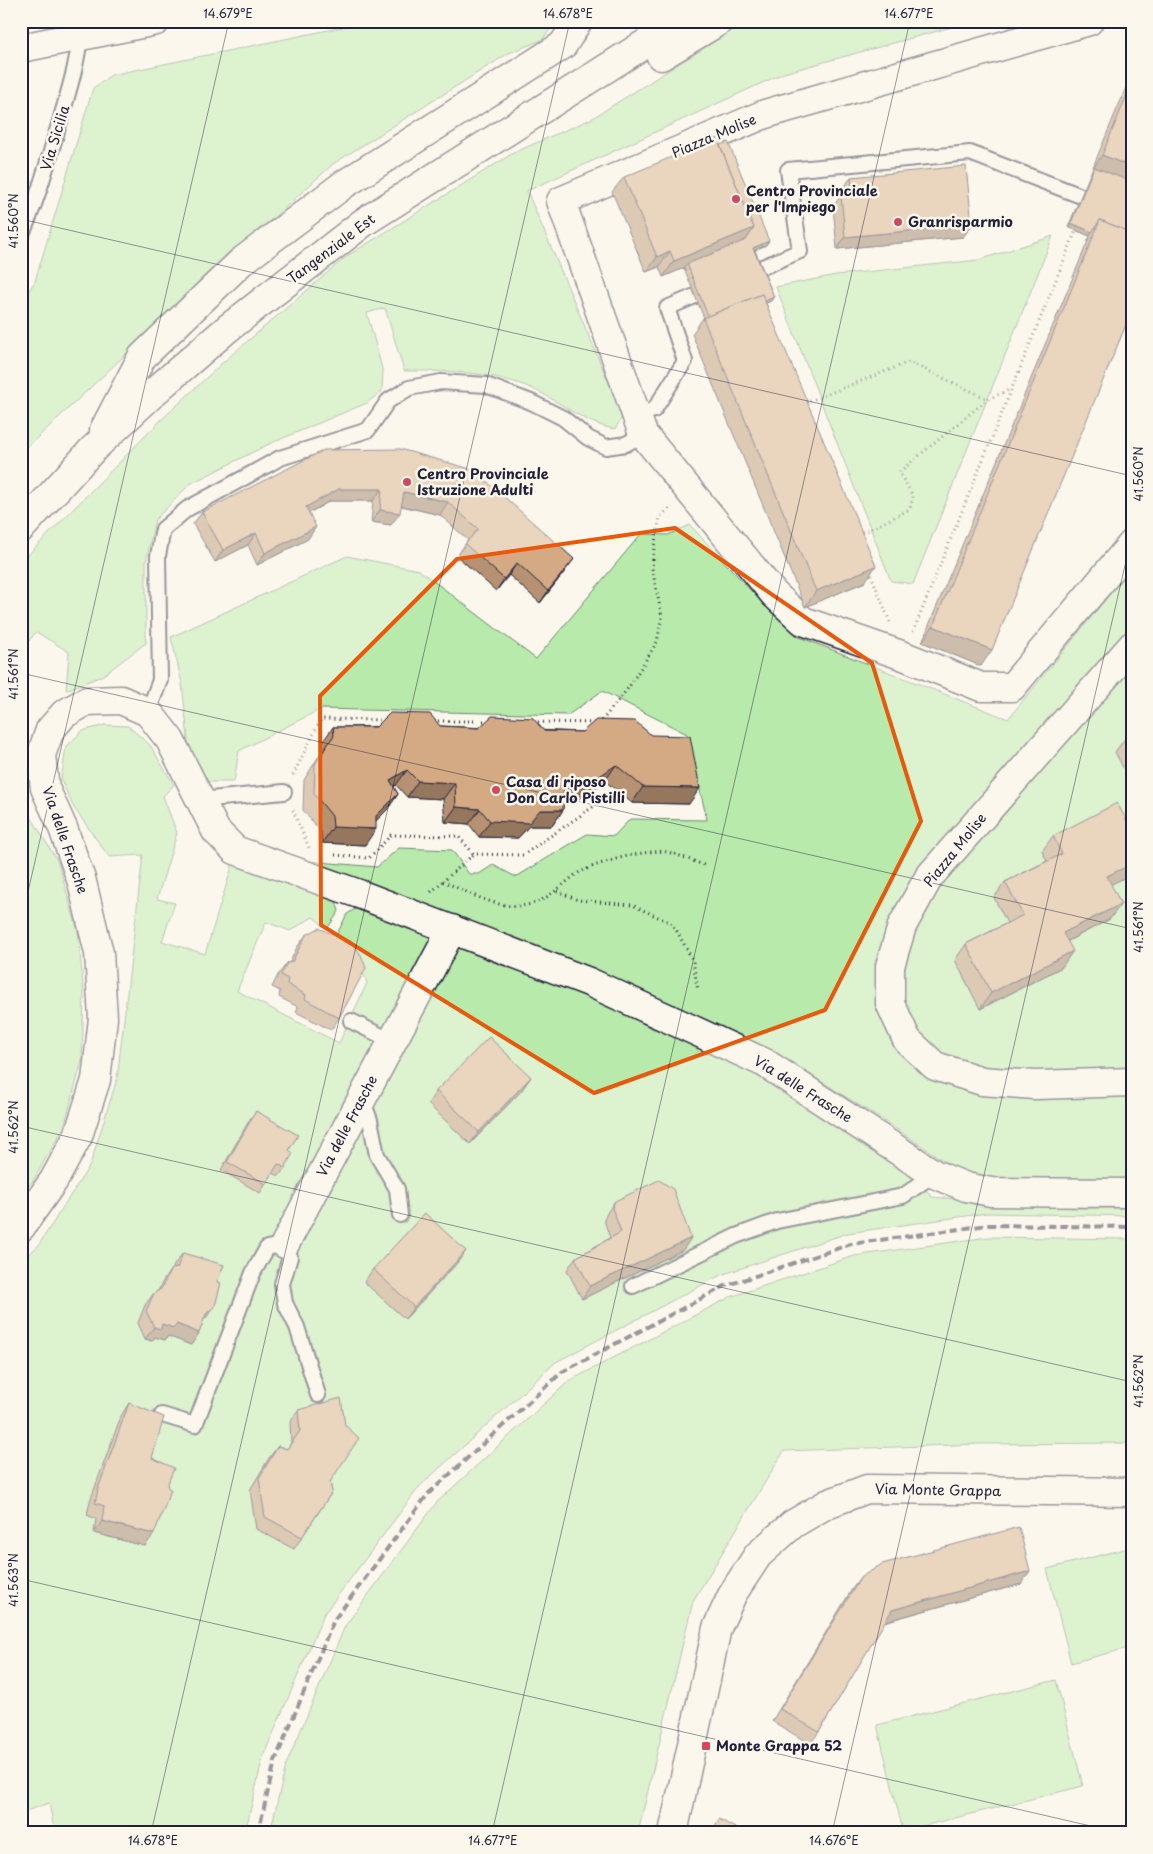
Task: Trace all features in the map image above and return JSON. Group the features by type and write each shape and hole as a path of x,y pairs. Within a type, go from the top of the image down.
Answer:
{"street":[{"path":"21,48 81,29 156,21"},
{"path":"94,448 142,357 241,262 343,185 563,44 578,21"},
{"name":"Tangenziale Est","path":"21,528 94,448 162,385 227,329 364,222 527,121 681,21"},
{"path":"527,121 636,71 718,21"},
{"name":"Piazza Molise","path":"1089,21 765,114 561,201 640,424 688,490 774,594 802,621 904,656 981,688 1012,687 1132,544"},
{"name":"Piazza Molise","path":"1132,646 929,877 902,926 890,966 890,1003 907,1040 935,1066 982,1081 1035,1085 1132,1082"},
{"name":"Via delle Frasche","path":"21,1226 54,1180 78,1136 96,1080 103,1018 99,953 82,882 63,828 45,788 41,755 50,730 59,719 64,714 87,701 121,700 148,712 170,740 216,831 235,850 408,912 589,982 765,1063 934,1174 966,1187 991,1192 1132,1192"},
{"name":"Via delle Frasche","path":"285,1244 452,929"},
{"name":"Via Monte Grappa","path":"673,1833 717,1628 733,1593 758,1555 793,1524 828,1504 867,1489 1132,1492"}],"lane":[{"name":"Via Sicilia","path":"21,236 32,213 72,78 81,29"},
{"path":"758,269 800,251 788,170 970,153 1081,196"},
{"path":"148,712 160,680 158,556 163,529 187,509 280,458 368,430 388,401 409,388 441,382 486,385 531,402 564,418 588,438 606,447 626,444 640,424 654,410 685,361 667,308 696,296"},
{"path":"200,800 284,792"},
{"path":"351,1022 392,1041"},
{"path":"362,1098 370,1120 377,1155 397,1189 400,1216"},
{"path":"633,1286 736,1236 769,1224 902,1196 934,1174"},
{"path":"162,1415 195,1425 253,1272 267,1248 285,1244 290,1257 282,1284 285,1303 298,1327 318,1395"}],"path":[{"path":"904,656 1077,226"},
{"path":"800,406 819,396 909,362 988,399"},
{"path":"854,534 871,529 910,509 913,496 899,472 988,399 1011,389"},
{"path":"530,722 600,723 645,664 658,642 662,617 652,568 660,517 688,490"},
{"path":"868,569 904,656"},
{"path":"312,853 284,792 321,719 390,720"},
{"path":"430,720 490,721"},
{"path":"408,912 474,854 523,856 603,800"},
{"path":"331,855 369,858 391,835 458,836 474,854"},
{"path":"443,882 490,900 515,906 540,902 577,874 597,864 630,856 666,851 704,865"},
{"path":"557,891 578,900 632,906 673,924 693,961 698,991"}],"highlighted area":[{"path":"675,528 872,663 921,821 825,1010 594,1093 321,925 320,696 457,559"}],"green space":[{"path":"372,21 557,21 542,40 509,53 333,164 190,294 21,453 21,303 35,281 93,88 111,75"},
{"path":"747,21 974,21 784,73 527,191 623,416 615,429 592,422 537,391 511,381 466,373 404,371 385,308 367,313 383,372 382,391 367,403 269,444 190,484 155,520 146,562 146,643 102,676 66,690 69,652 36,632 21,651 21,562 160,421 221,364 347,256 515,152 591,119"},
{"path":"1053,236 913,584 891,581 776,287 836,275 979,260"},
{"path":"690,525 770,611 797,636 1008,719 1132,567 1132,1183 995,1182 964,1174 881,1119 769,1049 588,969 296,860 377,867 399,848 452,850 469,874 479,874 493,865 516,877 587,834 614,836 630,819 707,820 687,734 602,691 568,715 321,709 239,751 234,782 207,782 189,749 182,683 171,637 347,556 419,570 536,659 641,534 668,535"},
{"path":"105,725 128,726 150,745 174,785 163,796 177,833 157,899 175,903 162,941 205,954 233,863 334,895 339,911 327,929 313,917 290,931 266,922 237,991 339,1043 367,983 356,955 337,934 347,914 362,905 494,962 609,1004 649,1027 685,1039 714,1056 744,1068 898,1157 932,1197 1076,1208 1132,1208 1132,1216 987,1213 848,1233 721,1275 556,1362 420,1486 324,1614 263,1757 245,1833 55,1833 49,1803 21,1813 21,1261 38,1246 90,1165 117,1079 143,855 109,857 74,808 61,780 66,747 82,731"},
{"path":"21,800 58,862 78,931 84,994 82,1061 64,1127 33,1181 21,1195"},
{"path":"988,1237 1132,1239 1132,1443 981,1444 784,1451 693,1601 638,1833 270,1833 286,1765 345,1626 437,1502 569,1381 730,1297 854,1256"},
{"path":"1132,1547 1132,1647 1071,1663 1047,1569"},
{"path":"1056,1680 1083,1786 903,1831 877,1725"}],"building":[{"path":"1132,83 1132,167 1102,155"},
{"path":"717,138 754,228 674,261 670,251 657,257 624,177"},
{"name":"Centro Provinciale per l'Impiego","path":"728,142 769,241 753,248 774,297 765,301 762,294 708,316 687,264 746,240 754,228 720,145"},
{"name":"Granrisparmio","path":"966,166 972,225 845,237 841,195 853,194 851,177"},
{"path":"1094,167 1132,182 1132,233 1100,220 1092,232 1071,223"},
{"path":"1100,220 1132,233 1132,310 992,650 933,626"},
{"path":"762,294 876,566 816,591 703,318"},
{"path":"400,449 474,470 574,559 548,591 517,563 504,579 465,544 478,529 448,502 404,492 400,513 380,510 382,489 339,489 306,507 316,527 265,553 256,533 223,550 202,512 324,450"},
{"name":"Casa di riposo Don Carlo Pistilli","path":"390,713 430,714 440,726 479,728 492,716 533,718 544,731 582,732 596,720 635,721 651,735 690,736 700,788 643,787 616,765 585,786 564,786 563,810 540,810 529,823 490,821 480,809 456,807 455,783 418,781 407,770 390,780 398,794 376,816 376,829 333,827 332,816 314,794 315,764 334,735 333,727 376,727"},
{"path":"1132,734 1132,748 1126,737"},
{"path":"1117,803 1132,830 1132,864 1107,876 1121,904 1063,933 1073,951 991,993 966,944 1023,915 1005,882 1062,854 1053,836"},
{"path":"319,928 353,943 361,955 366,968 339,1018 305,999 306,995 287,984 288,979 281,975 287,963 292,962 306,935"},
{"path":"489,1037 531,1077 479,1132 436,1091"},
{"path":"256,1111 298,1135 289,1150 293,1153 285,1168 278,1164 266,1184 227,1162"},
{"path":"659,1180 673,1189 691,1238 590,1286 575,1258 621,1232 612,1208 615,1201"},
{"path":"425,1213 466,1251 414,1307 373,1269"},
{"path":"183,1253 224,1265 217,1282 221,1283 215,1306 206,1314 199,1333 177,1324 174,1328 162,1324 161,1329 154,1327 146,1311 154,1293 161,1289 171,1269 177,1268"},
{"path":"341,1398 345,1425 359,1438 330,1482 332,1492 302,1537 265,1517 259,1478 278,1446 287,1449 300,1431 298,1410"},
{"path":"129,1403 164,1417 152,1458 174,1468 167,1486 171,1490 154,1534 102,1521 104,1506 95,1503 98,1489"},
{"path":"1019,1527 1030,1571 892,1610 819,1732 780,1709 861,1577 882,1564"},
{"path":"719,1819 744,1833 711,1833"},
{"path":"30,1827 33,1833 21,1833 21,1831"}],"railway":[{"path":"258,1833 275,1761 334,1620 428,1494 562,1372 725,1286 851,1244 988,1225 1132,1227"}],"place":[{"name":"Centro Provinciale per l'Impiego","path":"736,199"},
{"name":"Granrisparmio","path":"898,222"},
{"name":"Centro Provinciale Istruzione Adulti","path":"407,482"},
{"name":"Casa di riposo Don Carlo Pistilli","path":"496,790"},
{"name":"Monte Grappa 52","path":"706,1746"}]}
